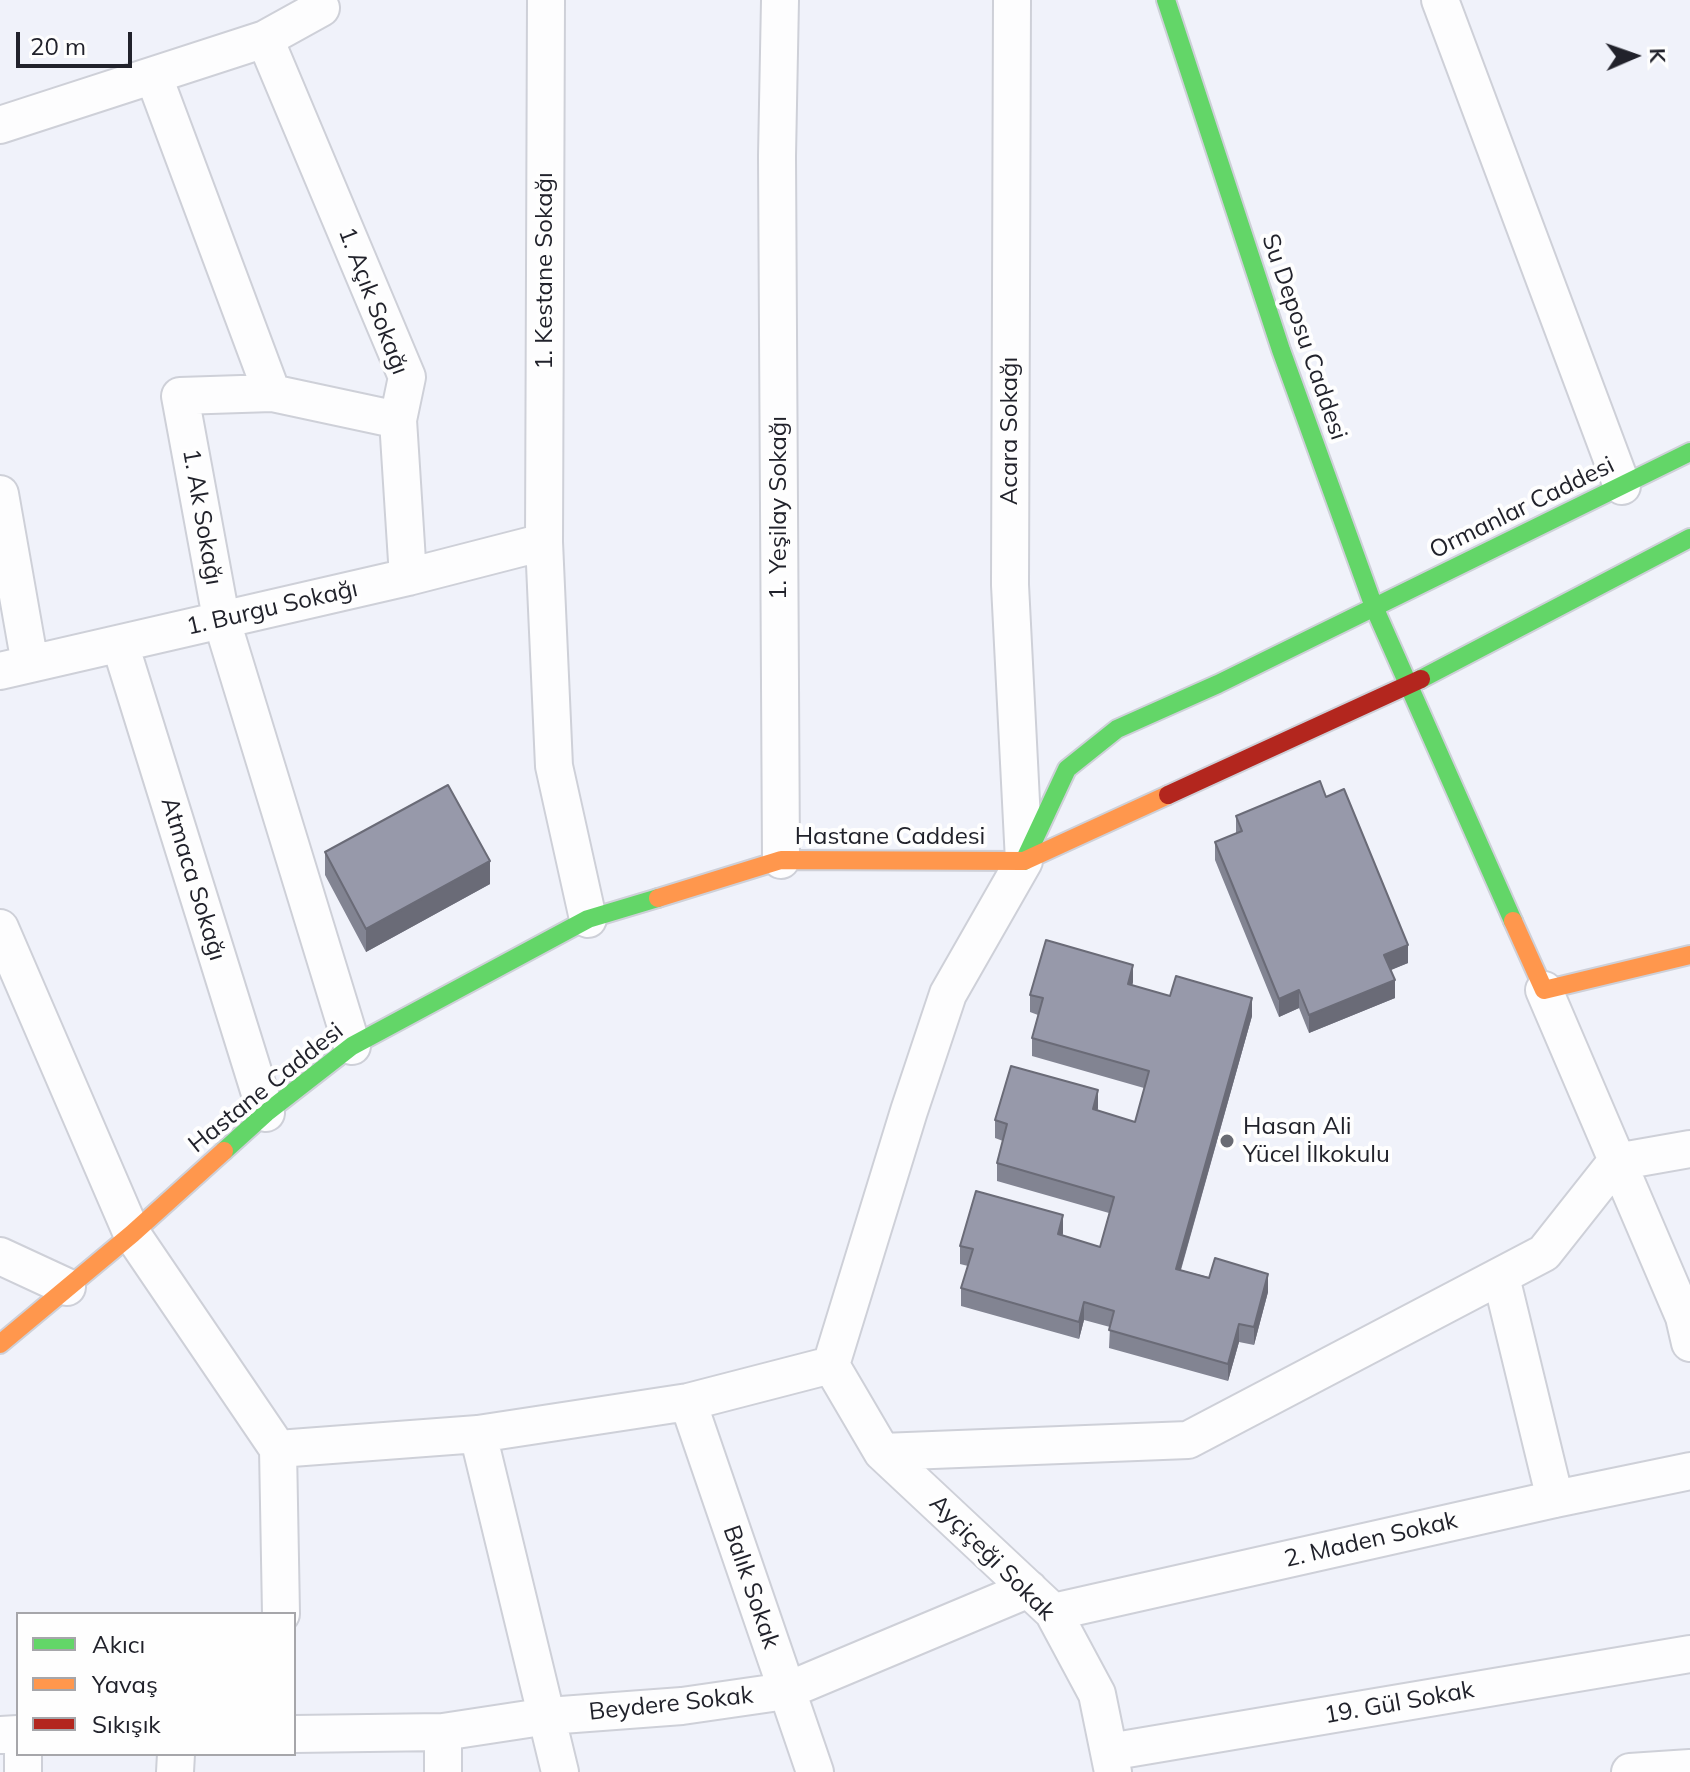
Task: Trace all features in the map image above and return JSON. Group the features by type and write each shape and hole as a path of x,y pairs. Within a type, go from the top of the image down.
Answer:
{"main road":[{"name":"Su Deposu Caddesi","path":"1166,0 1281,350 1374,607 1407,686"},
{"name":"Ormanlar Caddesi","path":"1024,861 1067,769 1117,729 1218,684 1690,452"},
{"path":"1690,538 1407,686 1544,990 1690,955"},
{"name":"Hastane Caddesi","path":"0,1344 132,1234 266,1113 352,1046 588,919 781,860 1024,861 1407,686"}],"street":[{"name":"1. Kestane Sokağı","path":"546,0 544,542 554,766 588,919"},
{"name":"1. Yeşilay Sokağı","path":"780,0 777,156 781,860"},
{"name":"Acara Sokağı","path":"1012,0 1010,585 1024,861"},
{"path":"1440,0 1622,486"},
{"path":"0,125 265,39 321,3"},
{"name":"1. Açık Sokağı","path":"265,39 407,377 398,420 408,577"},
{"path":"154,77 272,393 398,420"},
{"name":"1. Ak Sokağı","path":"272,393 180,396 221,618 352,1046"},
{"path":"0,494 15,667"},
{"name":"1. Burgu Sokağı","path":"15,667 408,577 544,542"},
{"name":"Atmaca Sokağı","path":"120,644 266,1113"},
{"path":"278,1449 478,1434 688,1402 831,1365 948,994 1024,861"},
{"path":"0,928 132,1234 278,1449 281,1612"},
{"path":"1544,990 1688,1326"},
{"path":"882,1452 1188,1440 1544,1253 1616,1162 1690,1149"},
{"path":"0,1256 67,1287"},
{"path":"1501,1277 1555,1499"},
{"name":"Ayçiçeği Sokak","path":"831,1365 882,1452 1041,1600 1097,1694 1111,1762"},
{"name":"Balık Sokak","path":"688,1402 815,1772"},
{"path":"478,1434 560,1772"},
{"name":"2. Maden Sokak","path":"1041,1600 1690,1471"},
{"name":"Beydere Sokak","path":"296,1734 443,1732 548,1716 667,1707 786,1691 1041,1600"},
{"name":"19. Gül Sokak","path":"1111,1762 1690,1654"},
{"path":"443,1732 443,1772"},
{"path":"1630,1772 1690,1768"}],"building":[{"path":"1320,781 1326,797 1344,789 1408,945 1384,955 1395,980 1309,1015 1299,990 1279,999 1215,842 1242,831 1236,816"},
{"path":"448,785 490,861 366,929 325,852"},
{"path":"1046,940 1133,965 1128,984 1170,996 1176,976 1252,998 1176,1269 1209,1278 1215,1258 1268,1274 1254,1327 1239,1324 1228,1364 1109,1330 1114,1311 1084,1302 1079,1322 961,1288 973,1249 960,1246 976,1191 1063,1215 1058,1234 1100,1247 1114,1197 997,1163 1007,1124 995,1120 1011,1066 1098,1090 1093,1109 1135,1122 1149,1071 1032,1038 1043,998 1030,995"}],"traffic: fast":[{"path":"1166,0 1281,350 1374,607 1513,921"},
{"path":"1024,861 1067,769 1117,729 1218,684 1690,452"},
{"path":"1421,679 1690,538"},
{"path":"224,1151 266,1113 352,1046 588,919 658,898"}],"traffic: slow":[{"path":"658,898 781,860 1024,861 1168,795"},
{"path":"1513,921 1544,990 1690,955"},
{"path":"0,1344 132,1234 224,1151"}],"traffic: jam":[{"path":"1168,795 1421,679"}],"place":[{"name":"Hasan Ali Yücel İlkokulu","path":"1227,1141"}]}
